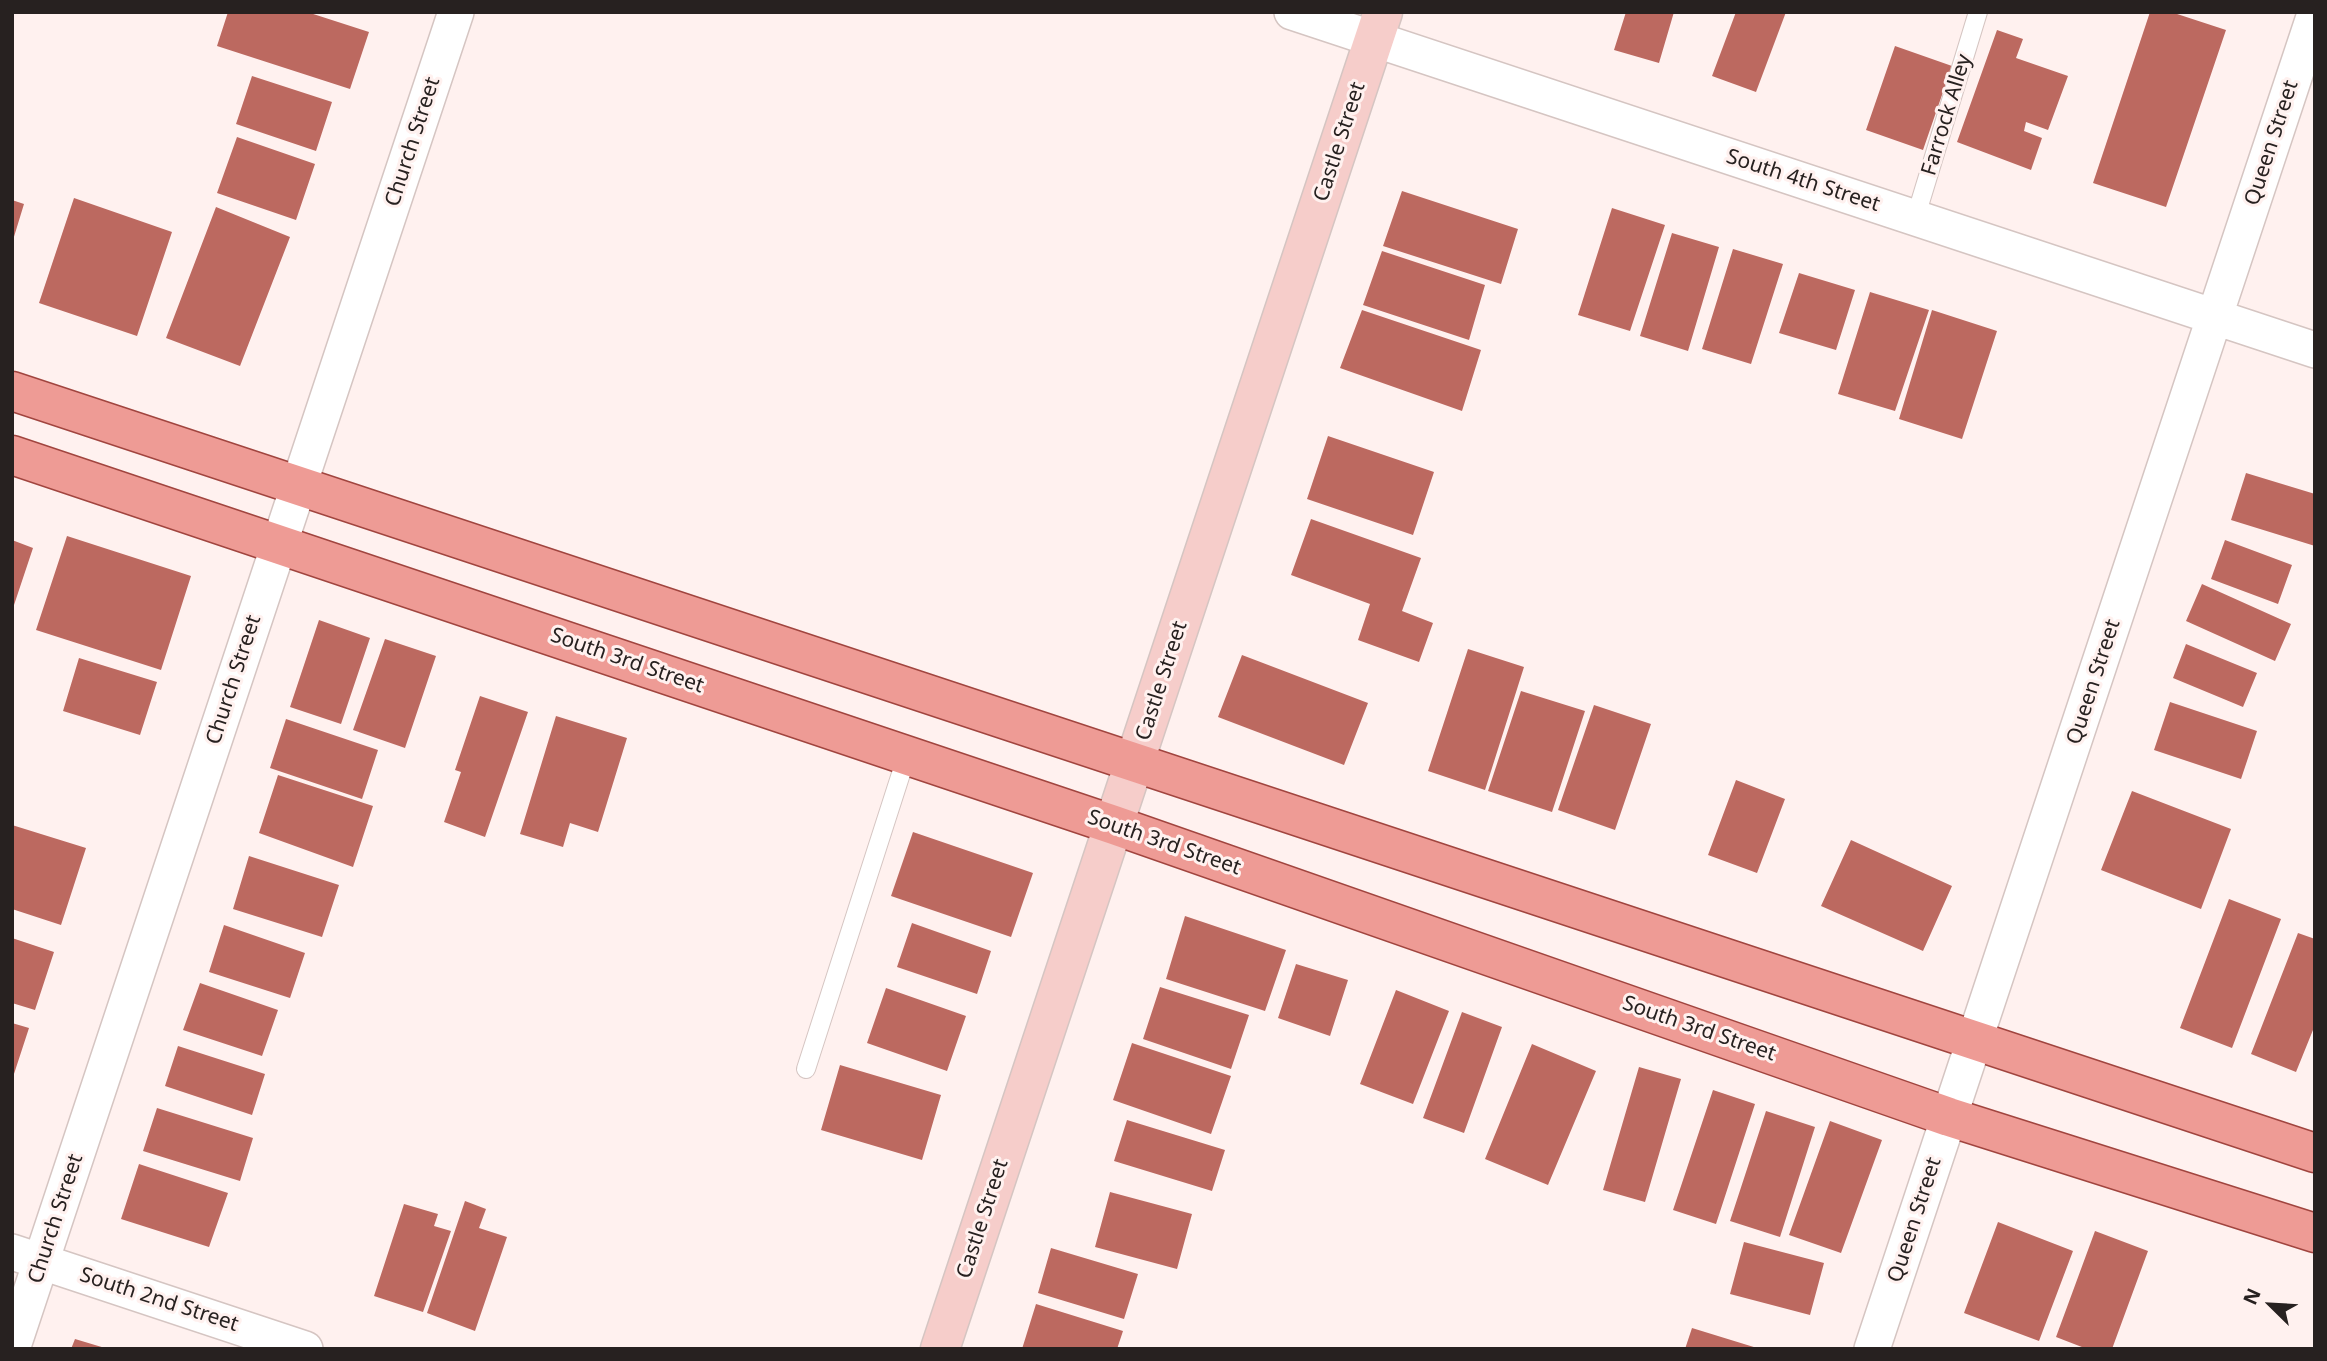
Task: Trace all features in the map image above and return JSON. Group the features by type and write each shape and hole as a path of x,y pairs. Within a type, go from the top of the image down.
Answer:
{"main road":[{"path":"12,391 2315,1153"},
{"name":"South 3rd Street","path":"12,455 1114,825 1950,1117 2315,1233"}],"street":[{"name":"Church Street","path":"12,1349 27,1256 279,545 456,12"},
{"name":"South 4th Street","path":"1292,12 1379,26 1915,219 2315,350"},
{"name":"Queen Street","path":"1872,1349 2315,15"},
{"name":"Castle Street","path":"940,1349 1379,26"},
{"name":"South 2nd Street","path":"27,1256 305,1349"}],"lane":[{"name":"Farrock Alley","path":"1915,219 1978,12"},
{"path":"806,1069 907,755"}],"building":[{"path":"228,12 307,12 369,32 350,89 217,46"},
{"path":"1626,12 1674,12 1659,63 1614,50"},
{"path":"1736,12 1786,12 1756,92 1712,76"},
{"path":"2150,12 2171,12 2226,30 2166,207 2093,183"},
{"path":"1997,30 2023,39 2016,58 2068,76 2048,130 2026,122 2024,131 2042,138 2031,170 1957,142"},
{"path":"1895,46 1952,66 1923,150 1866,130"},
{"path":"252,76 332,102 316,151 236,124"},
{"path":"237,137 315,164 296,220 217,193"},
{"path":"1402,191 1518,229 1501,284 1383,246"},
{"path":"74,198 172,232 137,336 39,303"},
{"path":"12,200 24,204 13,240 12,240"},
{"path":"216,207 290,237 240,366 166,338"},
{"path":"1612,208 1665,225 1630,331 1578,315"},
{"path":"1672,233 1719,247 1688,351 1640,336"},
{"path":"1733,249 1783,264 1751,364 1702,349"},
{"path":"1382,251 1485,285 1469,340 1363,305"},
{"path":"1799,273 1855,290 1836,350 1779,333"},
{"path":"1870,292 1929,310 1895,411 1838,394"},
{"path":"1362,310 1481,350 1462,411 1340,368"},
{"path":"1932,310 1997,331 1962,439 1899,419"},
{"path":"1328,436 1434,472 1413,535 1307,499"},
{"path":"2246,473 2315,494 2315,546 2231,520"},
{"path":"1311,519 1421,558 1402,611 1433,623 1419,662 1358,640 1370,604 1291,575"},
{"path":"67,536 191,576 161,670 36,630"},
{"path":"12,540 33,548 13,608 12,608"},
{"path":"2225,540 2292,565 2278,604 2211,579"},
{"path":"2202,584 2291,624 2275,661 2186,621"},
{"path":"319,620 370,638 341,724 290,707"},
{"path":"385,639 436,656 405,748 353,730"},
{"path":"2186,644 2257,673 2243,707 2173,678"},
{"path":"1468,649 1524,667 1485,790 1428,771"},
{"path":"1242,655 1368,703 1344,765 1218,717"},
{"path":"79,658 157,682 140,735 63,711"},
{"path":"1521,691 1585,711 1552,812 1488,791"},
{"path":"480,696 528,712 485,837 444,822 461,772 455,770"},
{"path":"2170,702 2257,731 2241,779 2154,750"},
{"path":"1594,705 1651,724 1615,830 1558,810"},
{"path":"556,716 627,738 598,832 570,823 563,847 520,834"},
{"path":"286,719 378,750 362,799 270,768"},
{"path":"278,775 373,806 353,867 259,833"},
{"path":"1736,780 1785,799 1757,873 1708,855"},
{"path":"2132,791 2231,829 2201,909 2101,870"},
{"path":"12,825 86,848 61,925 12,909"},
{"path":"913,832 1033,873 1011,937 891,896"},
{"path":"1851,840 1952,886 1923,951 1821,906"},
{"path":"249,856 339,885 322,937 233,909"},
{"path":"2229,899 2281,919 2232,1048 2180,1028"},
{"path":"1185,916 1286,950 1265,1011 1166,979"},
{"path":"912,923 991,951 977,994 897,967"},
{"path":"224,925 305,953 290,998 209,972"},
{"path":"2298,933 2315,939 2315,1025 2296,1072 2251,1054"},
{"path":"12,938 54,952 35,1010 12,1003"},
{"path":"1296,964 1348,980 1330,1036 1278,1018"},
{"path":"200,983 278,1010 262,1056 183,1030"},
{"path":"1160,987 1249,1015 1231,1069 1143,1039"},
{"path":"886,988 966,1016 947,1071 867,1043"},
{"path":"1396,990 1449,1011 1413,1104 1360,1084"},
{"path":"1462,1012 1502,1027 1464,1133 1423,1118"},
{"path":"12,1023 29,1028 13,1077 12,1076"},
{"path":"1132,1043 1231,1076 1211,1134 1113,1100"},
{"path":"1532,1044 1596,1071 1548,1185 1485,1159"},
{"path":"178,1046 265,1074 252,1115 165,1086"},
{"path":"840,1065 941,1095 922,1160 821,1130"},
{"path":"1639,1067 1681,1079 1645,1202 1603,1190"},
{"path":"1713,1090 1755,1104 1716,1224 1673,1210"},
{"path":"157,1108 253,1138 240,1181 143,1151"},
{"path":"1766,1111 1815,1127 1780,1237 1730,1221"},
{"path":"1127,1120 1225,1150 1212,1191 1114,1161"},
{"path":"1830,1121 1882,1140 1841,1253 1789,1235"},
{"path":"139,1164 228,1193 209,1247 121,1219"},
{"path":"1110,1192 1192,1214 1177,1269 1095,1247"},
{"path":"465,1201 486,1209 479,1228 507,1237 475,1331 427,1313"},
{"path":"404,1204 438,1214 434,1226 451,1231 423,1312 374,1296"},
{"path":"1998,1222 2073,1251 2039,1341 1964,1313"},
{"path":"2095,1231 2148,1251 2112,1349 2087,1349 2056,1337"},
{"path":"1744,1242 1824,1263 1810,1315 1730,1294"},
{"path":"1051,1248 1138,1274 1124,1319 1038,1293"},
{"path":"1036,1304 1123,1331 1117,1349 1022,1349"},
{"path":"1692,1328 1757,1348 1757,1349 1685,1349"},
{"path":"75,1339 105,1348 105,1349 71,1349"}]}
